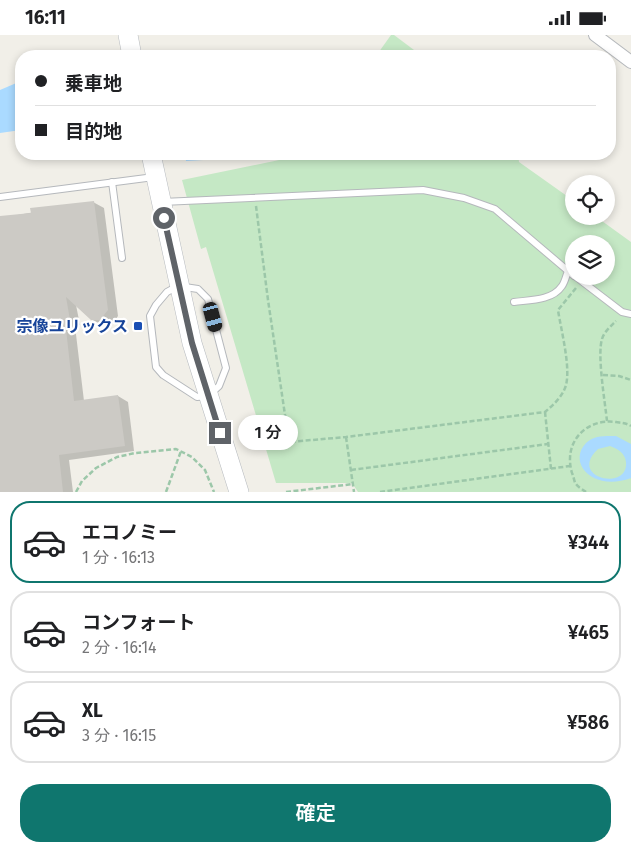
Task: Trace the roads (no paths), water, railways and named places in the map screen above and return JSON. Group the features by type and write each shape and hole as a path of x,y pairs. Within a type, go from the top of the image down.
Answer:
{"street":[{"path":"128,35 131,50"},
{"path":"595,35 615,50"},
{"path":"616,51 631,62"},
{"path":"152,160 178,286 192,343 240,492"}],"lane":[{"path":"0,197 156,177"},
{"path":"112,182 122,259"},
{"path":"161,202 423,190 456,197 495,209 565,268"},
{"path":"514,302 544,298 554,294 565,282"},
{"path":"587,285 627,313"},
{"path":"178,286 198,289 208,299 213,317 226,368 219,386 208,396 197,397 163,375 156,367 150,316 156,305 167,293 178,286"}],"water":[{"path":"15,84 15,131 0,133 0,90"},
{"path":"616,436 631,444 631,478 605,481 587,473 582,467 580,459 581,451 586,443 596,437","holes":["610,446 621,452 626,462 624,471 619,477 610,479 594,474 590,467 590,459 598,449"]}],"place":[{"name":"宗像ユリックス","path":"138,326"}]}
